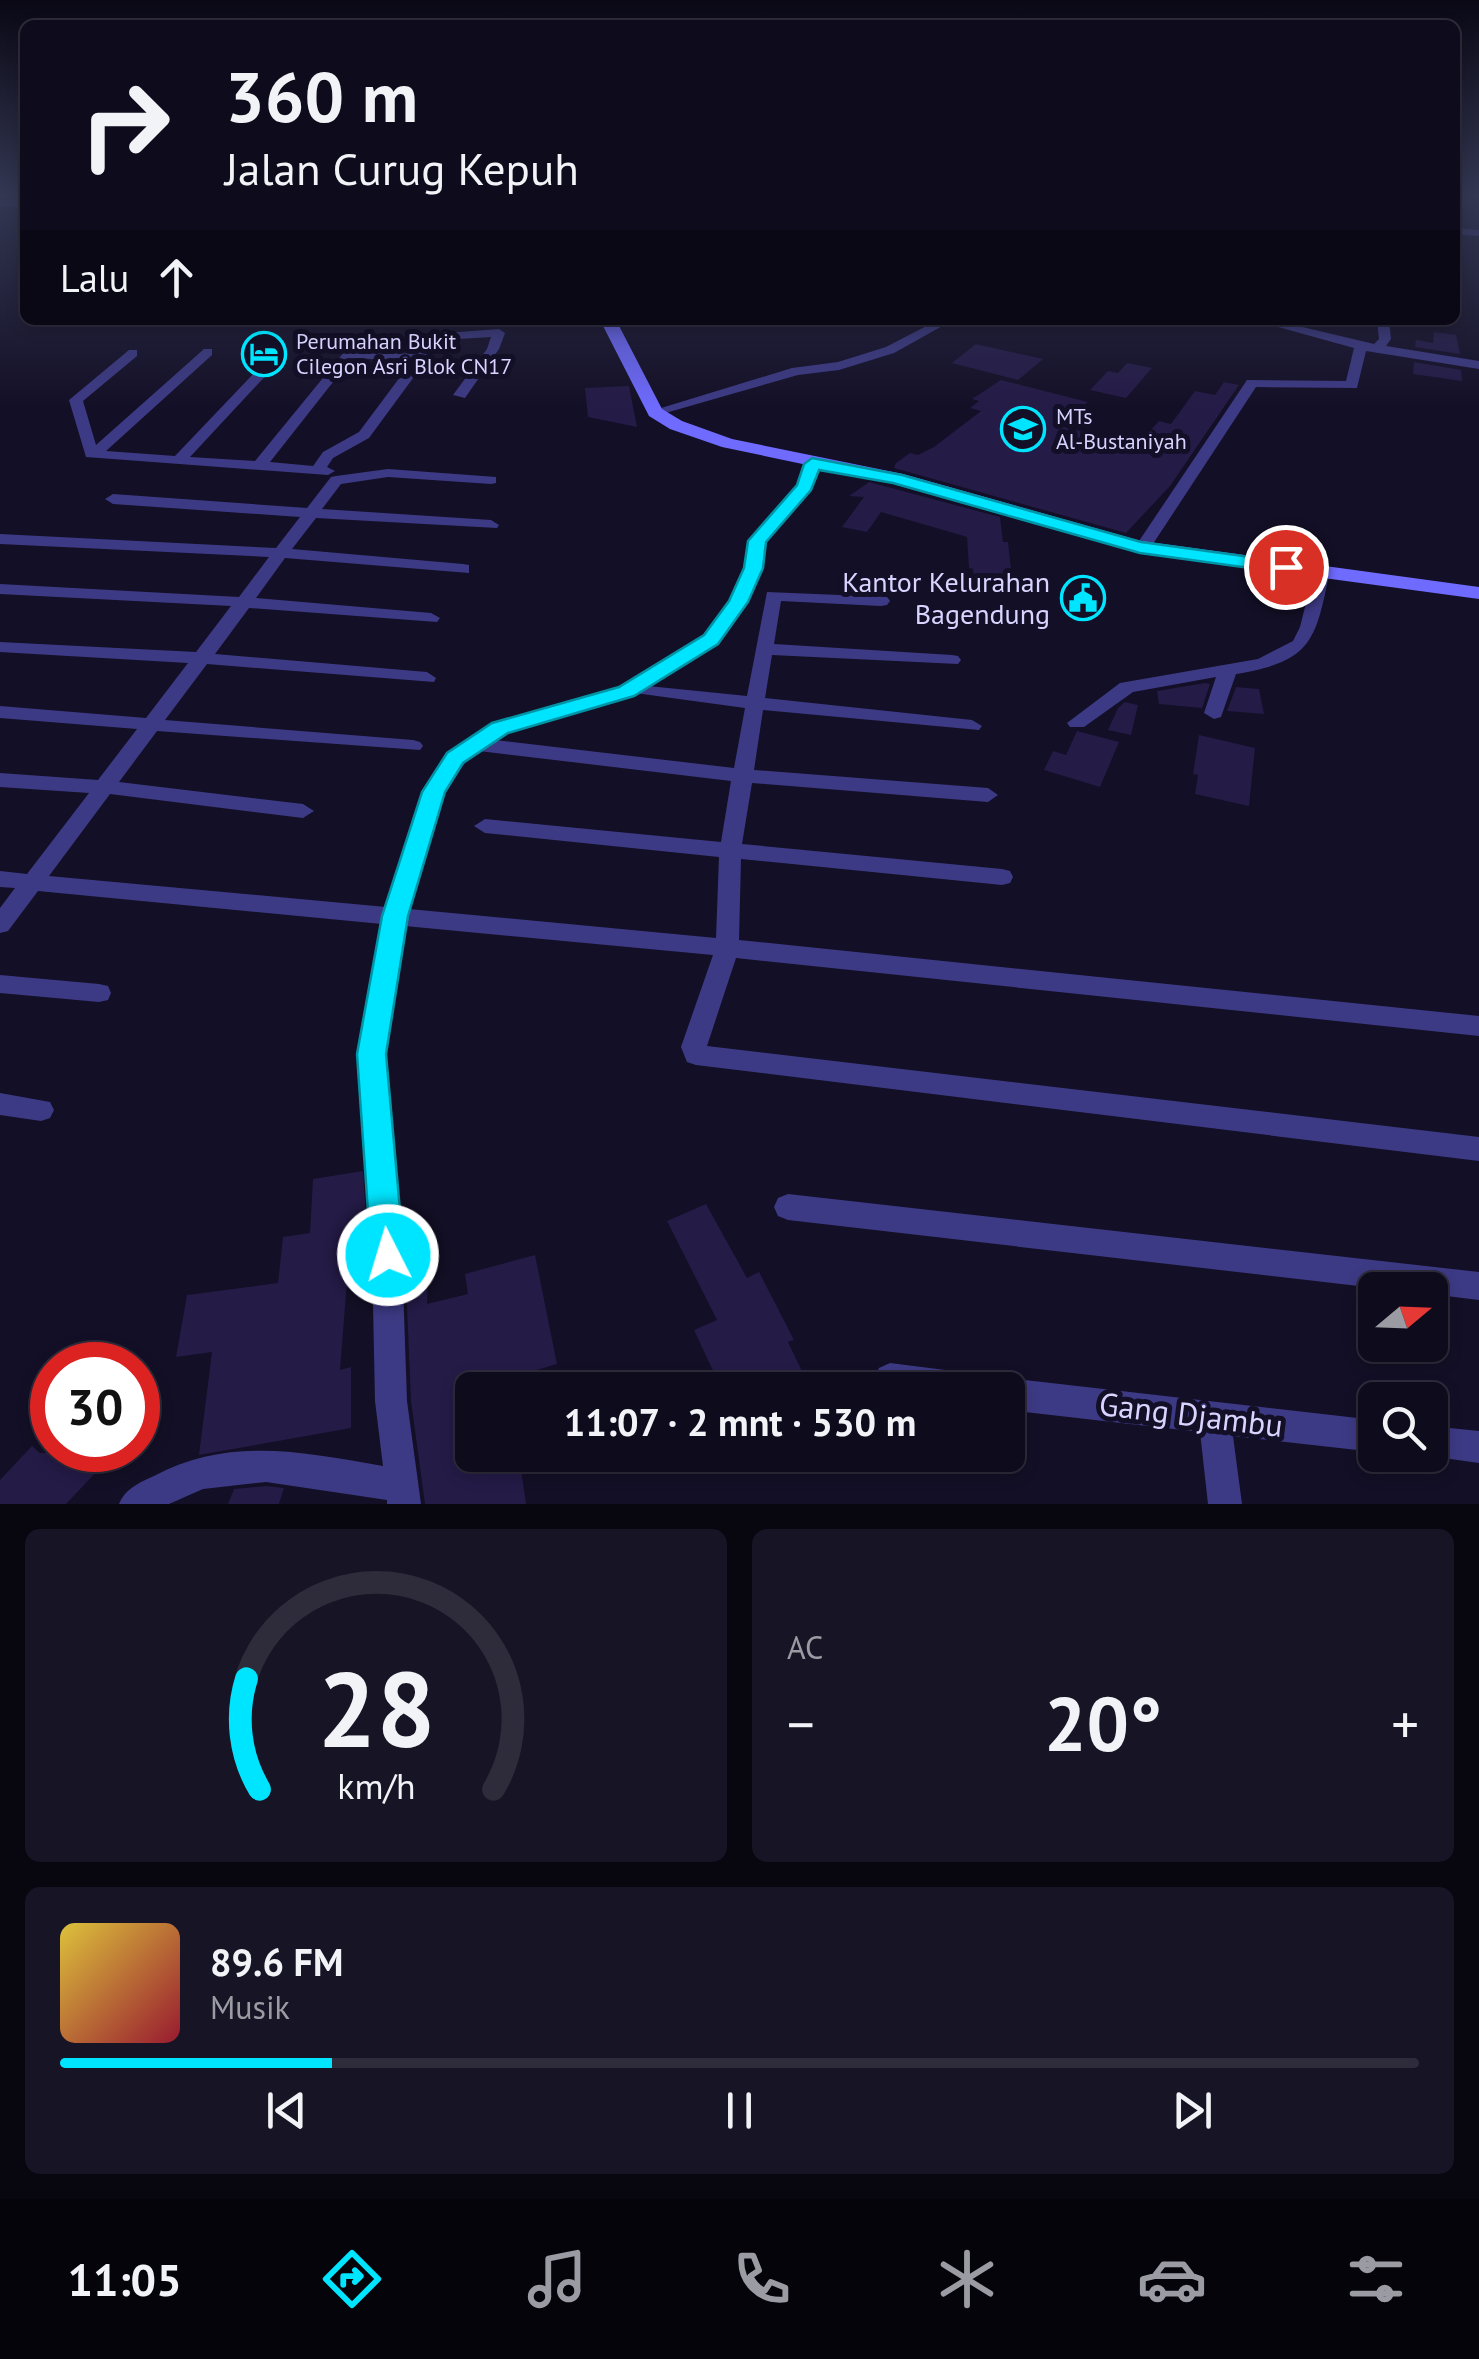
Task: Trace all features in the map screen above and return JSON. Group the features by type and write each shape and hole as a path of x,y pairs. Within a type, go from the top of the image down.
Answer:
{"street":[{"path":"611,325 655,412 676,425 728,444 896,478 1008,513 1142,548 1479,593"},
{"path":"655,412 797,371 839,366 890,350 938,325"},
{"path":"1279,325 1361,346 1479,365"},
{"path":"1378,349 1384,339 1383,325"},
{"path":"0,925 310,512 328,474 328,455 364,435 437,337 499,334 460,396"},
{"path":"1142,548 1189,486 1208,448 1227,426 1253,382 1352,385 1361,346"},
{"path":"91,454 114,439 208,352"},
{"path":"260,464 351,352 419,358"},
{"path":"91,454 76,400 133,353"},
{"path":"179,460 280,353"},
{"path":"91,454 260,464 328,474 388,473 491,480"},
{"path":"136,1504 163,1486 246,1462 280,1464 402,1495 391,1402 388,1255 372,1054 395,916 434,792 455,758 500,728 626,691 711,639 738,602 753,568 757,541 805,486 812,464"},
{"path":"114,499 491,525"},
{"path":"0,539 280,554 463,569"},
{"path":"1077,723 1127,687 1262,664 1300,644 1309,628 1322,571"},
{"path":"0,590 244,602 431,618"},
{"path":"880,601 773,596 730,850 727,948 694,1047 696,1055 1479,1149"},
{"path":"0,647 202,658 427,678"},
{"path":"764,649 952,660"},
{"path":"1214,713 1228,670"},
{"path":"643,691 972,726"},
{"path":"0,712 413,746"},
{"path":"473,744 742,776 988,795"},
{"path":"0,780 106,787 303,811"},
{"path":"485,826 1002,877"},
{"path":"0,879 727,948 1479,1026"},
{"path":"0,984 99,993"},
{"path":"0,1104 42,1110"},
{"path":"788,1207 1479,1286"},
{"name":"Gang Djambu","path":"1025,1396 1358,1434"},
{"path":"1215,1419 1226,1504"},
{"path":"1448,1444 1479,1447"}],"building":[{"path":"1434,332 1456,335 1460,354 1415,347 1416,340 1433,343"},
{"path":"976,344 1043,359 1018,380 952,363"},
{"path":"1414,362 1461,370 1462,381 1413,374"},
{"path":"1127,363 1152,368 1126,398 1090,390 1108,371 1118,373"},
{"path":"1001,380 1088,402 1060,426 1137,445 1159,421 1171,424 1195,391 1215,395 1224,382 1239,385 1170,486 1126,533 894,468 910,453 918,455 934,447 981,411 970,408 979,401 972,399"},
{"path":"629,386 637,427 588,417 585,388"},
{"path":"869,482 1000,517 1003,542 1008,542 1013,587 991,585 990,578 974,577 973,569 969,568 967,537 881,512 867,532 842,527 864,497 849,496"},
{"path":"1277,576 1308,580 1303,601 1287,598"},
{"path":"1210,684 1202,708 1159,704 1157,691"},
{"path":"1236,687 1259,689 1264,714 1227,711"},
{"path":"1125,702 1138,705 1131,735 1108,730"},
{"path":"1077,731 1119,742 1100,787 1044,770 1053,751 1066,755"},
{"path":"1199,735 1255,748 1249,806 1195,794 1198,775 1193,774"},
{"path":"363,1171 366,1216 352,1218 340,1370 351,1367 351,1428 199,1455 212,1352 176,1357 187,1295 278,1283 283,1237 310,1233 313,1179"},
{"path":"706,1204 747,1278 759,1272 794,1340 788,1342 802,1372 714,1372 694,1330 717,1320 667,1221"},
{"path":"429,1233 427,1304 468,1294 465,1274 535,1255 557,1364 530,1372 455,1372 455,1472 521,1472 526,1504 425,1504 411,1401 404,1236"},
{"path":"30,1448 30,1472 96,1472 66,1504 0,1504 0,1480"},
{"path":"284,1488 279,1504 228,1504 234,1489"}],"place":[{"name":"Perumahan Bukit Cilegon Asri Blok CN17","path":"264,354"},
{"name":"MTs Al-Bustaniyah","path":"1023,429"},
{"name":"Kantor Kelurahan Bagendung","path":"1083,598"}],"route":[{"path":"388,1255 372,1054 395,916 434,792 455,758 500,728 626,691 711,639 729,620 738,602 753,568 757,541 805,486 812,464 896,478 1008,513 1140,547 1286,567"}]}
